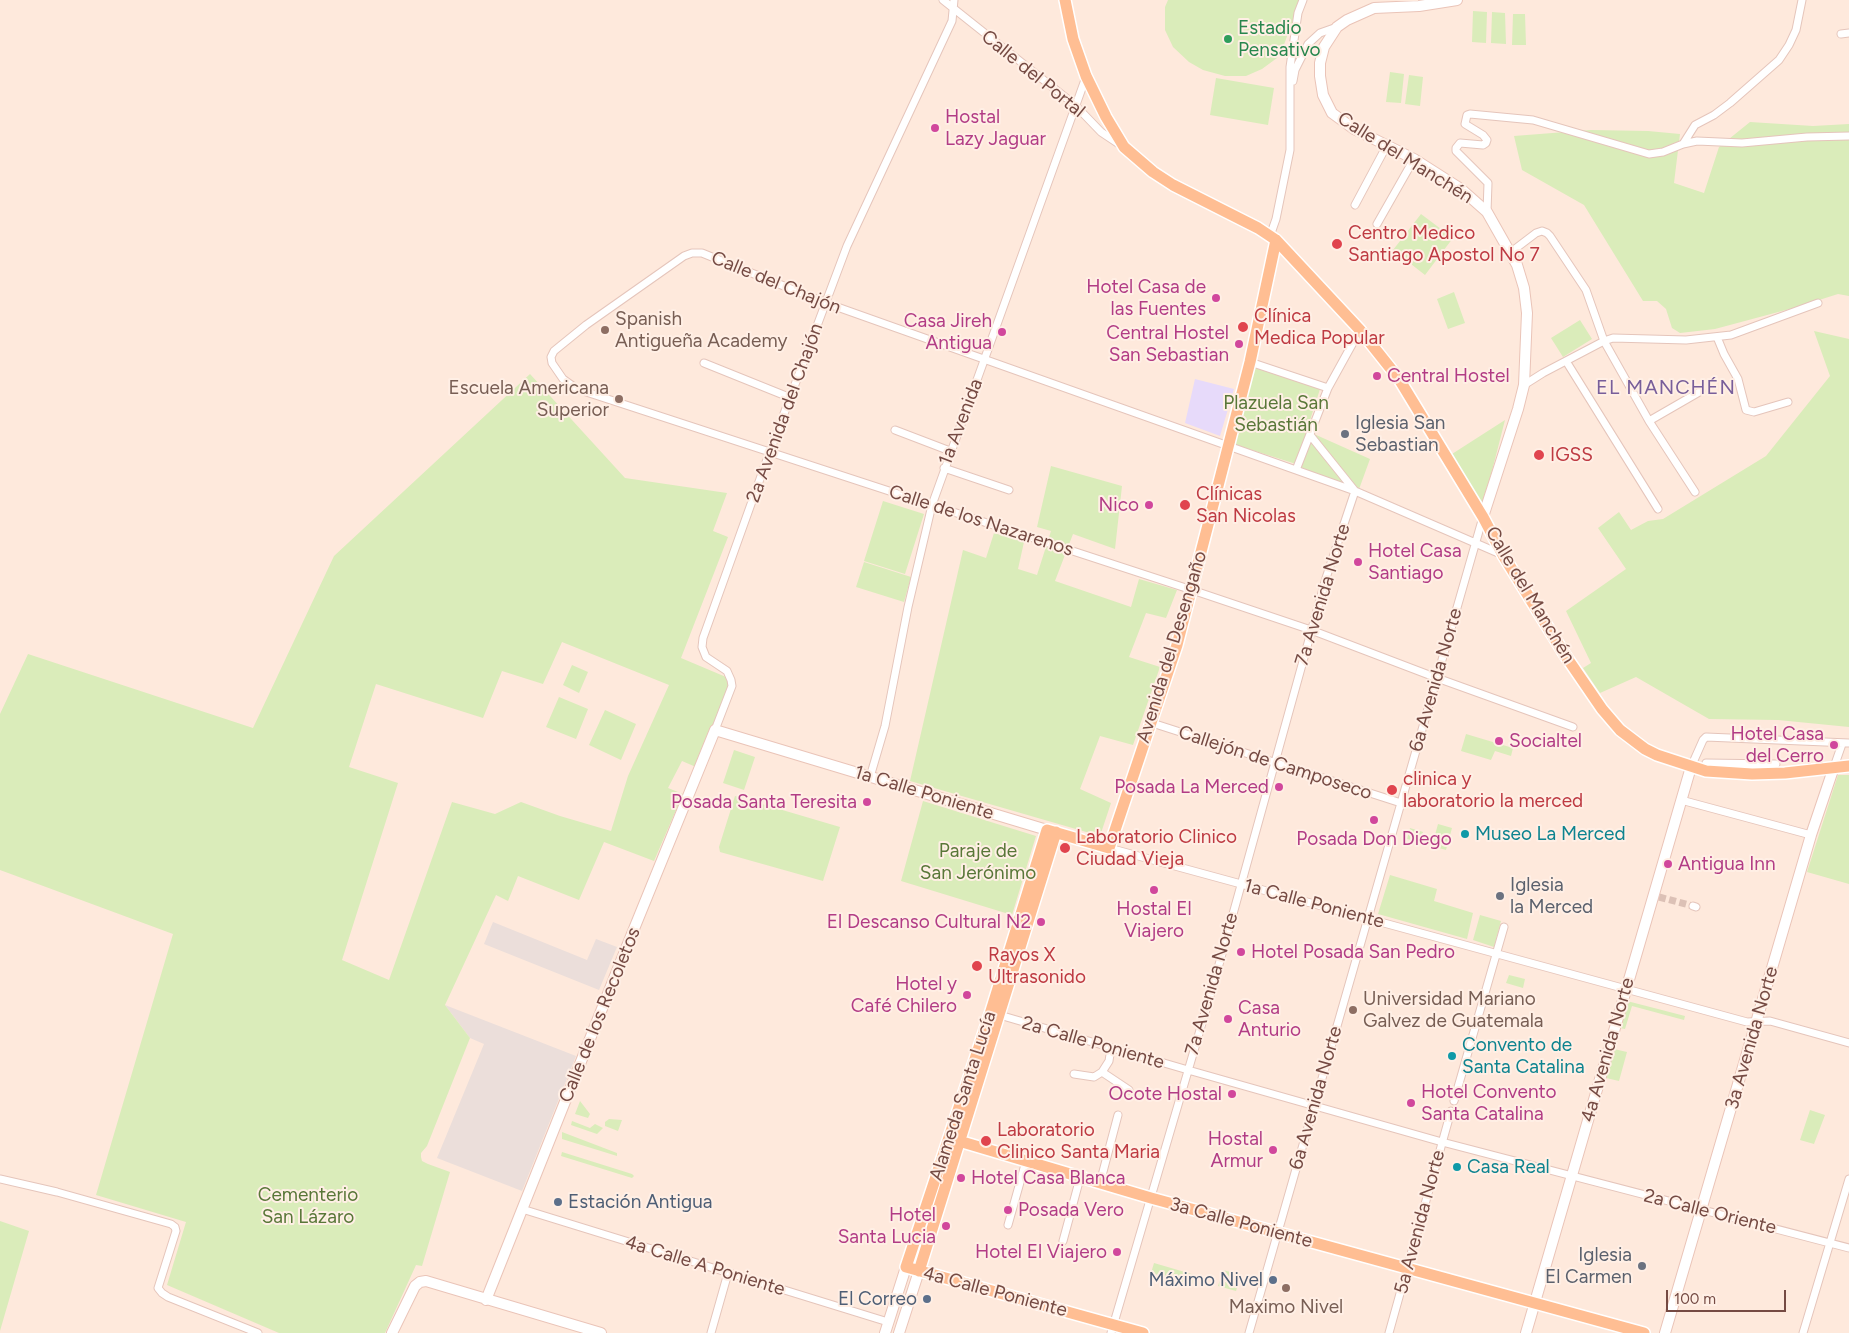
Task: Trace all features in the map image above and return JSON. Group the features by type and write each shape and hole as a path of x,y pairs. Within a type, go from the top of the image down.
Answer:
{"main road":[{"path":"1065,0 1073,39 1086,76 1106,117 1124,147 1153,172 1172,184 1258,228 1273,238 1360,330 1398,379 1483,517"},
{"name":"Avenida del Desengaño","path":"1109,848 1176,645 1192,590 1250,362 1273,238"},
{"name":"Calle del Manchén","path":"1483,517 1503,555 1565,655 1602,709 1620,730 1645,749 1693,764 1752,774 1785,773 1849,766"},
{"name":"1a Calle Poniente","path":"1052,831 1109,848"},
{"name":"Alameda Santa Lucía","path":"906,1267 954,1139 1052,831"},
{"name":"Alameda Santa Lucía","path":"919,1272 954,1139"},
{"name":"3a Calle Poniente","path":"954,1139 1151,1198 1644,1333"},
{"name":"4a Calle Poniente","path":"906,1267 1113,1329 1143,1333"}],"street":[{"name":"Calle del Portal","path":"944,0 954,10 1075,105 1101,132 1124,147"},
{"name":"2a Avenida del Chajón","path":"715,730 732,683 727,671 706,657 702,643 770,451 847,246 952,21 954,0"},
{"path":"1273,238 1290,150 1290,67 1298,13 1303,0"},
{"name":"Calle del Manchén","path":"1457,0 1419,6 1374,8 1356,15 1337,27 1324,48 1320,63 1320,76 1323,95 1332,113 1354,129 1414,159 1461,189 1487,212 1517,265 1527,312 1524,385 1483,517"},
{"path":"1683,144 1695,125 1714,115 1730,103 1779,60 1796,30 1802,0"},
{"path":"1290,96 1295,70 1308,44 1320,33 1337,27"},
{"name":"1a Avenida","path":"870,777 885,726 908,607 932,505 1086,76"},
{"path":"1487,212 1488,183 1456,151 1460,143 1483,145 1486,143 1487,140 1483,134 1465,124 1467,115 1470,114 1533,120 1649,154 1663,152 1697,141 1742,143 1807,137 1849,136"},
{"path":"1355,204 1387,145"},
{"path":"1377,224 1414,159"},
{"path":"1511,252 1536,233 1542,231 1547,233 1586,290 1604,341 1650,421 1695,492"},
{"name":"Calle del Chajón","path":"770,451 573,387 563,379 552,364 552,354 586,325 684,256 692,253 706,255 826,303 1355,491 1503,555"},
{"path":"1524,385 1604,341 1614,338 1686,340 1731,336 1818,304"},
{"path":"1296,470 1328,388 1360,330"},
{"path":"1717,337 1738,379 1746,410 1754,412 1788,402"},
{"path":"1566,361 1658,508"},
{"path":"1250,362 1328,388"},
{"path":"704,363 791,398"},
{"path":"1650,421 1701,391"},
{"path":"895,430 950,451"},
{"path":"1310,435 1355,491"},
{"name":"Calle de los Nazarenos","path":"770,451 1311,630 1573,727"},
{"path":"944,468 1009,490"},
{"name":"7a Avenida Norte","path":"1113,1329 1241,884 1326,578 1355,491"},
{"name":"6a Avenida Norte","path":"1249,1333 1483,517"},
{"name":"Callejón de Camposeco","path":"1150,722 1401,803"},
{"name":"1a Calle Poniente","path":"715,730 1052,831"},
{"name":"Calle de los Recoletos","path":"486,1300 715,730"},
{"path":"1693,764 1706,737 1846,743"},
{"name":"3a Avenida Norte","path":"1665,1333 1811,835 1834,767 1846,743"},
{"name":"4a Avenida Norte","path":"1526,1333 1626,990 1656,896 1681,800 1693,764"},
{"path":"1706,767 1776,764"},
{"path":"1681,800 1811,835"},
{"name":"1a Calle Poniente","path":"1109,848 1746,1022 1770,1021 1849,1043"},
{"path":"1454,1101 1504,928"},
{"name":"2a Calle Poniente","path":"995,1013 1314,1106 1571,1176"},
{"path":"1074,1074 1094,1077 1102,1072 1109,1061 1111,1048"},
{"path":"1102,1072 1129,1090"},
{"name":"5a Avenida Norte","path":"1390,1333 1451,1111"},
{"path":"1100,1183 1118,1115"},
{"path":"1008,1225 1026,1162"},
{"name":"2a Calle Oriente","path":"1571,1176 1849,1248"},
{"path":"1063,1241 1080,1178"},
{"path":"1803,1333 1849,1179"},
{"path":"0,1180 57,1192 171,1224 175,1227 176,1231 158,1288 168,1297 258,1333"},
{"name":"4a Calle A Poniente","path":"522,1209 888,1322"},
{"name":"Alameda Santa Lucía","path":"885,1333 906,1267"},
{"name":"Alameda Santa Lucía","path":"899,1333 919,1272"},
{"path":"711,1333 728,1273"},
{"path":"392,1333 415,1286 423,1281 601,1333"}],"shaded area":[{"path":"1195,379 1234,389 1220,436 1185,423"},
{"path":"493,922 587,960 596,939 617,947 599,990 484,944"},
{"path":"445,1005 576,1056 522,1191 437,1158 484,1044 470,1038"}],"green space":[{"name":"Estadio Pensativo","path":"1168,0 1300,0 1281,53 1277,58 1262,69 1246,76 1225,76 1203,70 1189,62 1173,47 1165,30 1165,7"},
{"path":"1473,11 1487,12 1486,43 1472,42"},
{"path":"1492,12 1505,13 1506,44 1491,43"},
{"path":"1513,14 1525,14 1526,45 1512,45"},
{"path":"1390,72 1404,74 1401,103 1386,102"},
{"path":"1409,75 1423,77 1420,106 1405,104"},
{"path":"1216,78 1274,88 1268,125 1210,115"},
{"path":"1750,122 1813,126 1849,124 1849,296 1838,294 1715,329 1680,333 1672,328 1666,309 1657,301 1643,301 1584,205 1522,170 1514,136 1591,130 1648,131 1680,134 1674,183 1704,193 1719,147"},
{"path":"1421,214 1453,238 1425,275 1393,250"},
{"path":"1454,292 1465,323 1448,329 1437,299"},
{"path":"1580,320 1592,339 1563,357 1551,338"},
{"path":"1814,331 1849,339 1849,727 1778,720 1709,719 1636,677 1600,693 1583,668 1591,663 1566,611 1626,569 1598,528 1619,512 1631,530 1648,521 1663,519 1766,456 1830,376"},
{"name":"Plazuela San Sebastián","path":"1252,366 1320,389 1296,464 1233,444"},
{"name":"Cementerio San Lázaro","path":"530,374 625,478 727,493 713,531 728,537 681,658 726,677 729,685 696,767 682,761 668,788 683,794 654,861 604,842 579,900 518,876 508,901 496,895 445,1005 470,1038 427,1146 421,1153 421,1157 422,1161 450,1172 422,1266 416,1265 385,1333 279,1333 167,1285 186,1222 96,1195 173,934 0,870 0,714 28,654 253,728 334,556","holes":["562,642 669,685 628,776 611,831 521,802 495,814 452,802 389,980 342,960 398,783 349,767 376,684 483,718 502,671 543,684"]},
{"path":"1505,420 1482,510 1452,454"},
{"path":"1314,434 1370,459 1358,492"},
{"path":"1310,440 1348,486 1300,467"},
{"path":"1051,466 1122,486 1115,549 1073,534 1055,581 1131,607 1139,579 1177,590 1166,618 1146,613 1129,657 1160,667 1133,745 1100,736 1080,789 1111,803 1100,836 910,781 963,550 986,558 994,533 1024,542 1018,569 1037,575 1051,531 1037,527"},
{"path":"883,501 924,514 905,574 864,561"},
{"path":"864,562 911,577 904,602 856,587"},
{"path":"572,665 588,672 579,693 563,685"},
{"path":"559,697 588,709 576,739 546,727"},
{"path":"605,710 636,724 621,760 589,745"},
{"path":"1466,734 1513,748 1511,756 1495,751 1491,760 1461,751"},
{"path":"734,750 755,757 744,790 723,783"},
{"path":"1838,775 1849,775 1849,884 1807,872"},
{"path":"735,796 840,827 823,881 720,852 719,847"},
{"name":"Paraje de San Jerónimo","path":"923,801 1036,836 1012,915 901,881"},
{"path":"1438,824 1452,828 1446,850 1432,846"},
{"path":"1410,828 1423,832 1420,842 1407,839"},
{"path":"1390,875 1437,889 1434,901 1473,913 1467,939 1378,914"},
{"path":"1480,915 1501,921 1494,947 1473,940"},
{"path":"1509,975 1525,979 1523,988 1506,983"},
{"path":"1627,1001 1685,1016 1684,1020 1632,1006 1625,1029 1620,1028"},
{"path":"1614,1049 1627,1052 1619,1081 1606,1078"},
{"path":"580,1101 590,1114 588,1118 575,1114"},
{"path":"1810,1110 1825,1115 1814,1144 1800,1140"},
{"path":"609,1119 622,1120 618,1131 605,1126 605,1122"},
{"path":"572,1121 590,1128 595,1124 603,1128 597,1134 571,1125"},
{"path":"562,1132 617,1153 617,1156 562,1139"},
{"path":"562,1152 634,1176 632,1178 561,1156"},
{"path":"0,1221 29,1231 0,1331"},
{"path":"1154,1263 1195,1275 1192,1285 1151,1273"},
{"path":"1223,1270 1241,1275 1236,1291 1218,1286"}],"tunnel":[{"path":"1659,897 1693,906"}],"place":[{"name":"Estadio Pensativo","path":"1228,39"},
{"name":"Hostal Lazy Jaguar","path":"935,128"},
{"name":"Centro Medico Santiago Apostol No 7","path":"1337,244"},
{"name":"Hotel Casa de las Fuentes","path":"1216,298"},
{"name":"Clínica Medica Popular","path":"1243,327"},
{"name":"Spanish Antigueña Academy","path":"605,330"},
{"name":"Casa Jireh Antigua","path":"1002,332"},
{"name":"Central Hostel San Sebastian","path":"1239,344"},
{"name":"Central Hostel","path":"1377,376"},
{"name":"Escuela Americana Superior","path":"619,399"},
{"name":"Iglesia San Sebastian","path":"1345,434"},
{"name":"IGSS","path":"1539,455"},
{"name":"Nico","path":"1149,505"},
{"name":"Clínicas San Nicolas","path":"1185,505"},
{"name":"Hotel Casa Santiago","path":"1358,562"},
{"name":"Socialtel","path":"1499,741"},
{"name":"Hotel Casa del Cerro","path":"1834,745"},
{"name":"Posada La Merced","path":"1279,787"},
{"name":"clinica y laboratorio la merced","path":"1392,790"},
{"name":"Posada Santa Teresita","path":"867,802"},
{"name":"Posada Don Diego","path":"1374,820"},
{"name":"Museo La Merced","path":"1465,834"},
{"name":"Laboratorio Clinico Ciudad Vieja","path":"1065,848"},
{"name":"Antigua Inn","path":"1668,864"},
{"name":"Hostal El Viajero","path":"1154,890"},
{"name":"Iglesia la Merced","path":"1500,896"},
{"name":"El Descanso Cultural N2","path":"1041,922"},
{"name":"Hotel Posada San Pedro","path":"1241,952"},
{"name":"Rayos X Ultrasonido","path":"977,966"},
{"name":"Hotel y Café Chilero","path":"967,995"},
{"name":"Universidad Mariano Galvez de Guatemala","path":"1353,1010"},
{"name":"Casa Anturio","path":"1228,1019"},
{"name":"Convento de Santa Catalina","path":"1452,1056"},
{"name":"Ocote Hostal","path":"1232,1094"},
{"name":"Hotel Convento Santa Catalina","path":"1411,1103"},
{"name":"Laboratorio Clinico Santa Maria","path":"986,1141"},
{"name":"Hostal Armur","path":"1273,1150"},
{"name":"Casa Real","path":"1457,1167"},
{"name":"Hotel Casa Blanca","path":"961,1178"},
{"name":"Estación Antigua","path":"558,1202"},
{"name":"Posada Vero","path":"1008,1210"},
{"name":"Hotel Santa Lucia","path":"946,1226"},
{"name":"Hotel El Viajero","path":"1117,1252"},
{"name":"Iglesia El Carmen","path":"1642,1266"},
{"name":"Máximo Nivel","path":"1273,1280"},
{"name":"Maximo Nivel","path":"1286,1288"},
{"name":"El Correo","path":"927,1299"}],"district":[{"name":"EL MANCHÉN","path":"1666,388"}]}
